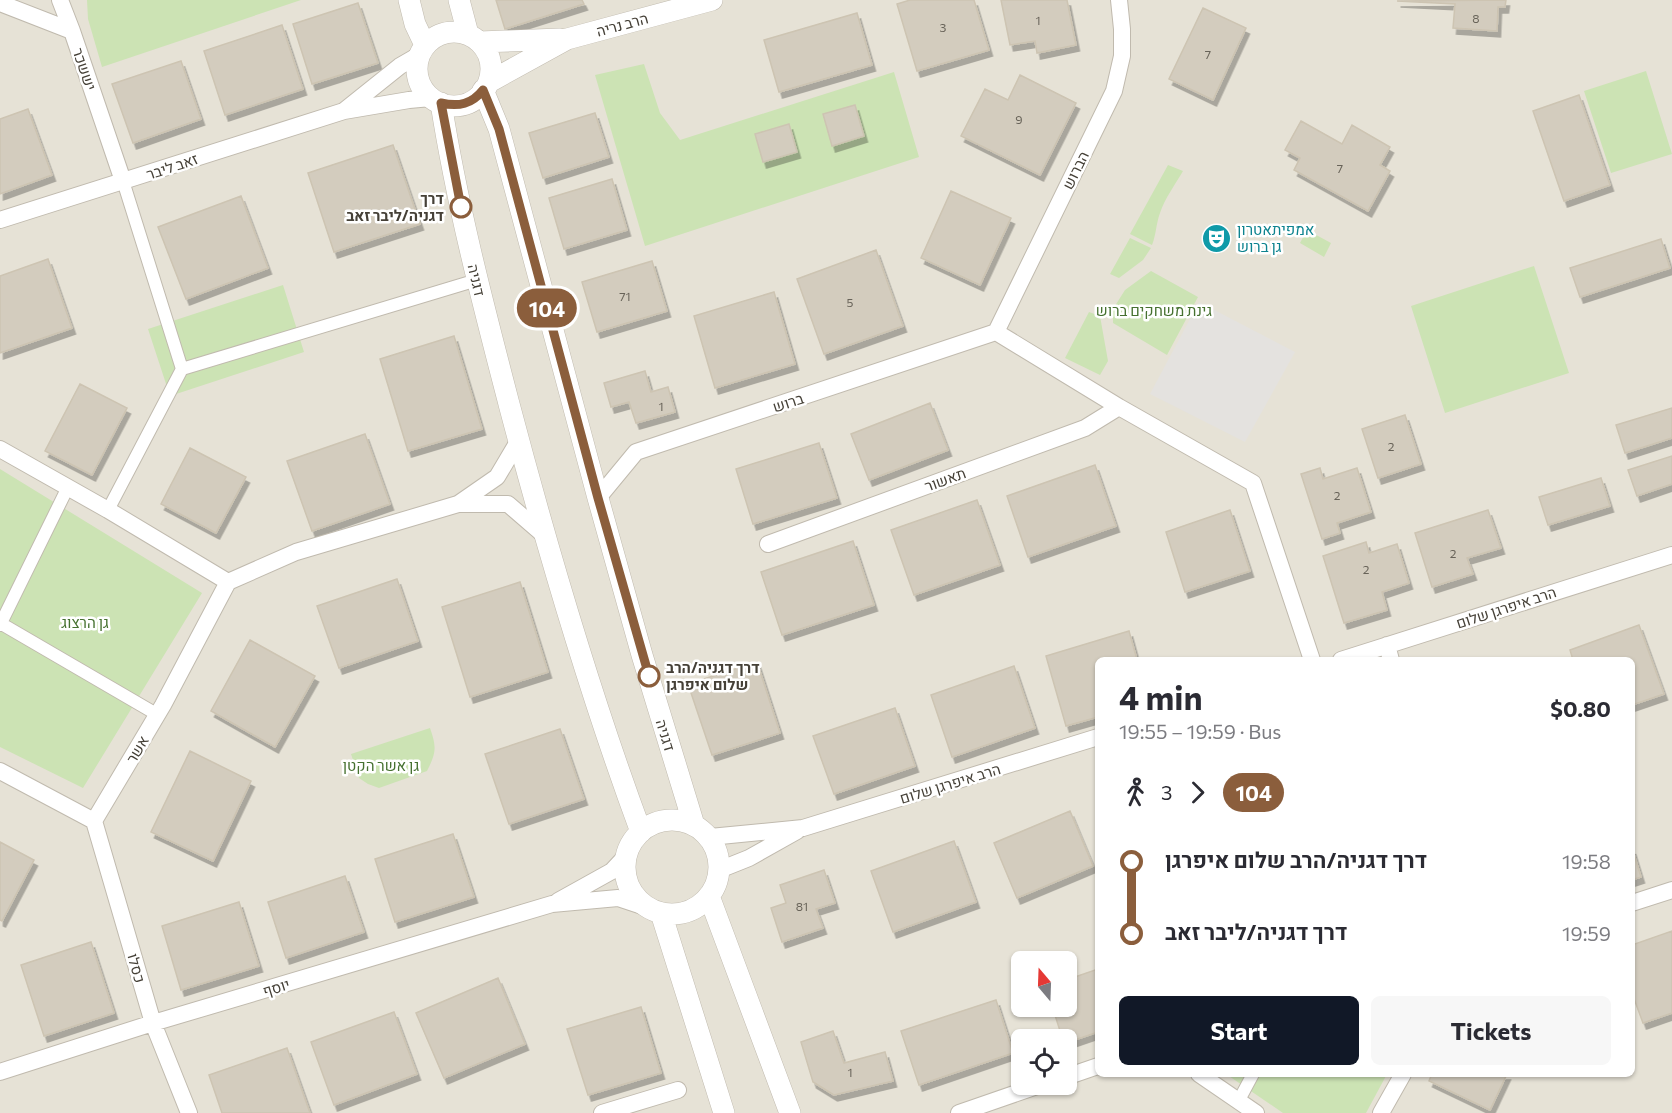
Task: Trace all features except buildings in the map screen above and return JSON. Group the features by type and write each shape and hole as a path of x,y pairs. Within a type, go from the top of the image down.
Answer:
{"street":[{"path":"60,0 72,31"},
{"path":"409,0 422,50 417,68 419,81 436,101 453,106 465,104 476,98 486,86 490,62 486,51 474,38 459,0"},
{"name":"הרב נריה","path":"486,86 567,39 712,0"},
{"name":"הברוש","path":"996,332 1114,91 1122,56 1119,0"},
{"name":"יששכר","path":"0,3 72,31 123,181"},
{"path":"422,50 436,37 447,33 474,38"},
{"name":"הרב נריה","path":"474,38 567,39"},
{"name":"זאב ליבר","path":"344,111 422,50"},
{"name":"דגניה","path":"486,86 642,655 702,831"},
{"name":"זאב ליבר","path":"0,220 344,111 409,100 436,101"},
{"name":"דגניה","path":"436,101 447,140 477,280 545,536 588,678 641,832"},
{"path":"108,510 182,369 123,181"},
{"path":"182,369 477,280"},
{"path":"996,332 1119,407 1253,483 1311,657"},
{"name":"ברוש","path":"598,498 636,452 996,332"},
{"name":"תאשור","path":"768,544 1085,428 1119,407"},
{"path":"458,504 497,477 519,440"},
{"path":"0,448 228,582 296,552 458,504 508,504 545,536"},
{"path":"68,487 0,624 158,715"},
{"name":"הרב איפרגן שלום","path":"1362,657 1389,653 1672,555"},
{"name":"אשר","path":"94,821 158,715 228,582"},
{"name":"הרב איפרגן שלום","path":"720,870 749,858 803,828 1095,738"},
{"path":"0,771 94,821"},
{"path":"665,820 679,820 702,831 718,853 720,870 709,896 697,907 681,913 654,910 635,897 627,882 626,856 631,843 641,832 651,824 665,820"},
{"name":"כסלו","path":"94,821 153,1023 189,1113"},
{"name":"הרב איפרגן שלום","path":"702,831 803,828"},
{"name":"יוסף","path":"552,904 612,872 626,856"},
{"path":"1635,902 1672,890"},
{"path":"709,896 790,1113"},
{"name":"יוסף","path":"0,1072 153,1023 552,904 618,898 654,910"},
{"path":"654,910 724,1113"},
{"path":"1077,1073 1095,1067"},
{"path":"1203,1077 1256,1113"},
{"path":"1238,1102 1251,1077"},
{"path":"1381,1113 1401,1077"},
{"path":"602,1113 678,1090"},
{"path":"959,1113 1011,1095"}],"shaded area":[{"path":"0,0 1672,0 1672,1113 0,1113"},
{"path":"1199,302 1295,352 1245,442 1150,394"}],"green space":[{"path":"87,0 301,0 102,67 88,19"},
{"path":"644,64 660,113 680,140 894,72 919,157 645,246 595,75"},
{"path":"1646,71 1672,154 1611,173 1584,91"},
{"path":"1168,165 1183,171 1162,207 1152,245 1130,234"},
{"path":"1307,230 1331,243 1324,257 1300,243"},
{"path":"1130,238 1151,248 1143,260 1119,278 1110,274"},
{"path":"1534,266 1569,373 1445,413 1411,306"},
{"name":"גינת משחקים ברוש","path":"1151,271 1198,297 1167,355 1113,323 1113,309 1125,290"},
{"path":"283,285 304,352 170,396 148,329"},
{"path":"1089,312 1100,316 1108,361 1100,375 1065,358"},
{"name":"גן הרצוג","path":"0,469 202,593 83,788 0,747"},
{"name":"גן אשר הקטן","path":"430,728 434,750 427,771 379,788 359,778 351,754"},
{"path":"1230,1077 1385,1077 1366,1113 1283,1113"}],"bus line":[{"name":"104","path":"461,207 441,103 453,106 465,104 476,98 483,90 499,129 598,498 649,676"}],"place":[{"name":"דרך דגניה/ליבר זאב","path":"461,207"},
{"name":"אמפיתאטרון גן ברוש","path":"1216,238"},
{"name":"דרך דגניה/הרב שלום איפרגן","path":"649,676"}]}
